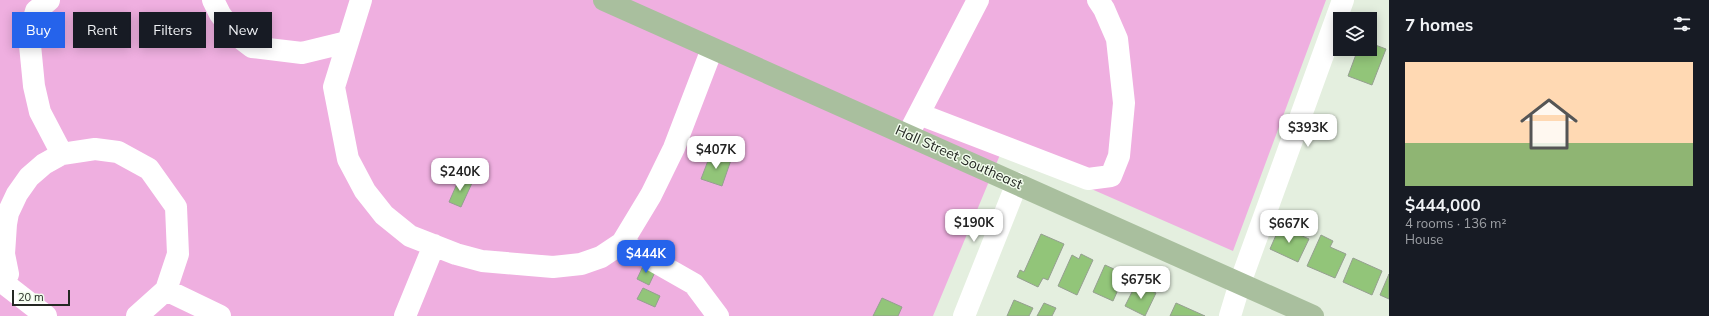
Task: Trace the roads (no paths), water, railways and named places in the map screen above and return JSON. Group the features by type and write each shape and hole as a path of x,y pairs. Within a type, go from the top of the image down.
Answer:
{"main road":[{"name":"Hall Street Southeast","path":"604,0 712,49 908,134 1313,316"}],"street":[{"path":"49,0 36,11 29,35 34,86 40,112 62,154"},
{"path":"213,0 220,14 235,34 252,47 302,53 347,42"},
{"path":"361,0 334,87 348,159 365,191 384,215 410,236 434,246 482,261 553,267 581,264 601,258 622,242 651,195 674,148 712,49"},
{"path":"908,134 978,0"},
{"path":"919,114 1088,179 1111,176 1119,156 1124,103 1117,39 1104,8 1098,0"},
{"path":"1230,316 1240,284 1343,0"},
{"path":"46,316 1,281 8,274 4,254 3,223 17,194 29,177 44,164 62,154 95,149 118,152 149,169 176,207 178,254 166,290 137,316"},
{"path":"964,316 1016,183"},
{"path":"622,242 694,284 718,316"},
{"path":"405,316 434,246"},
{"path":"166,290 220,316"}]}
